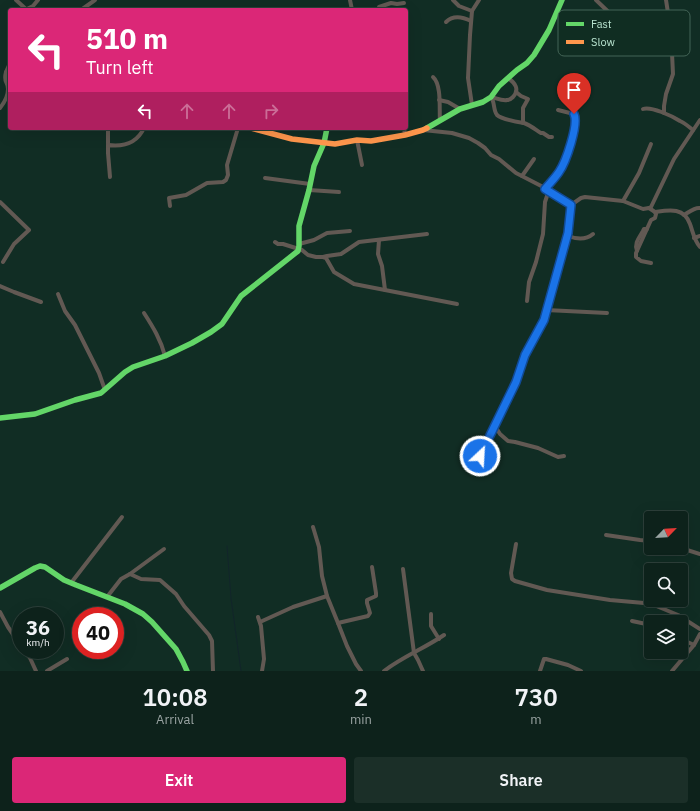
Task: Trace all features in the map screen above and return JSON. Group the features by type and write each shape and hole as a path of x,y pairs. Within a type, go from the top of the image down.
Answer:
{"street":[{"path":"16,0 25,8"},
{"path":"30,8 38,0"},
{"path":"84,8 95,0"},
{"path":"453,0 459,6 472,11"},
{"path":"472,104 468,78 471,21 472,11 479,0"},
{"path":"258,130 292,140 335,144 357,140 371,141 406,135 423,130 460,109 472,104 483,102 491,97 499,86 527,63 534,55 549,30 562,0"},
{"path":"596,0 606,10"},
{"path":"666,0 668,10"},
{"path":"379,8 391,3 404,4"},
{"path":"446,22 449,18 456,17 471,21"},
{"path":"664,113 666,94 673,74 672,56"},
{"path":"0,108 4,102 8,90 8,86 4,80 8,68"},
{"path":"433,77 435,78 439,91 440,121"},
{"path":"491,97 508,100 511,99 516,92 516,86 508,78"},
{"path":"516,92 528,99 523,108 523,123"},
{"path":"491,97 498,116 527,124 549,137 552,137"},
{"path":"439,100 448,102 460,109"},
{"path":"643,109 648,108 664,113 693,130"},
{"path":"527,301 529,282 533,273 543,234 547,190 560,171 565,160 575,125 576,117 574,114 558,110"},
{"path":"480,456 516,382 525,355 544,320 568,233 571,205 585,197 623,201 643,209 651,207 674,159 700,120"},
{"path":"108,130 110,177"},
{"path":"108,146 117,146 131,142 141,135 143,130"},
{"path":"170,206 169,198 186,195 207,183 223,182 226,180 228,175 227,165 237,130"},
{"path":"0,418 35,414 75,400 95,395 105,390 125,372 133,367 165,356 192,343 222,324 241,296 294,256 298,251 299,226 314,166 324,143 327,130"},
{"path":"405,130 406,135"},
{"path":"423,130 452,133 469,138 485,148 491,155 499,158 505,165 516,173 571,205"},
{"path":"357,140 362,165"},
{"path":"623,201 639,172 651,144"},
{"path":"522,176 534,159"},
{"path":"265,178 310,184"},
{"path":"309,190 339,192"},
{"path":"0,202 29,230 14,244 3,262"},
{"path":"684,215 697,207 700,208"},
{"path":"0,210 7,208"},
{"path":"649,208 655,212 667,210 677,211 684,215 690,223 694,238 699,246"},
{"path":"651,263 641,261 636,257 637,251 635,246 643,231 647,229 651,220 655,218 655,212"},
{"path":"275,242 297,248 298,246 310,242 327,233 350,231"},
{"path":"568,233 568,236 577,238 586,238 593,234"},
{"path":"298,246 308,255 323,257 341,254 359,242 427,234"},
{"path":"694,238 700,236"},
{"path":"379,240 378,254 382,266 385,290"},
{"path":"323,257 326,258 334,272 354,284 457,304"},
{"path":"0,286 41,302"},
{"path":"58,294 65,311 75,325 96,366 105,390"},
{"path":"546,310 607,313"},
{"path":"144,313 156,331 165,356"},
{"path":"495,426 500,434 508,441 538,448 558,457 564,456"},
{"path":"71,583 122,517"},
{"path":"313,526 319,547 322,576 327,596 346,646 361,671"},
{"path":"606,535 644,540"},
{"path":"516,544 511,573 512,579 515,581 553,591 654,605 678,615 700,629"},
{"path":"107,597 121,579 164,549"},
{"path":"688,550 700,554"},
{"path":"0,588 15,578 40,566 45,566 71,583 144,614 178,652 187,671"},
{"path":"338,623 368,616 370,613 367,600 376,596 372,567"},
{"path":"403,569 414,653 422,671"},
{"path":"130,574 140,579 160,580 176,594 184,606 209,635 212,641 213,671"},
{"path":"262,671 264,659 259,620 327,596"},
{"path":"0,612 12,633"},
{"path":"431,614 431,626 439,639"},
{"path":"632,621 644,624"},
{"path":"672,671 694,645 700,634"},
{"path":"384,671 444,635"},
{"path":"688,642 694,645"},
{"path":"30,659 36,671"},
{"path":"540,671 544,659 546,659 568,665 581,671"},
{"path":"47,671 67,660"}],"waterway":[{"path":"227,546 231,598 241,671"}],"traffic: fast":[{"path":"427,128 460,109 483,102 491,97 499,86 527,63 534,55 549,30 562,0"},
{"path":"0,418 35,414 75,400 101,393 133,367 165,356 192,343 222,324 241,296 298,251 299,226 314,166 324,143 327,130"},
{"path":"480,456 516,382 525,355 543,320 568,233"},
{"path":"0,588 35,568 40,566 45,567 64,580 125,604 143,614 176,649 187,671"}],"traffic: slow":[{"path":"258,130 292,139 335,144 357,140 371,141 405,135 427,128"}],"route":[{"path":"480,456 516,382 525,355 544,320 553,288 568,233 568,221 571,205 549,190 545,189 560,171 565,160 575,125 576,117 574,114"}]}
